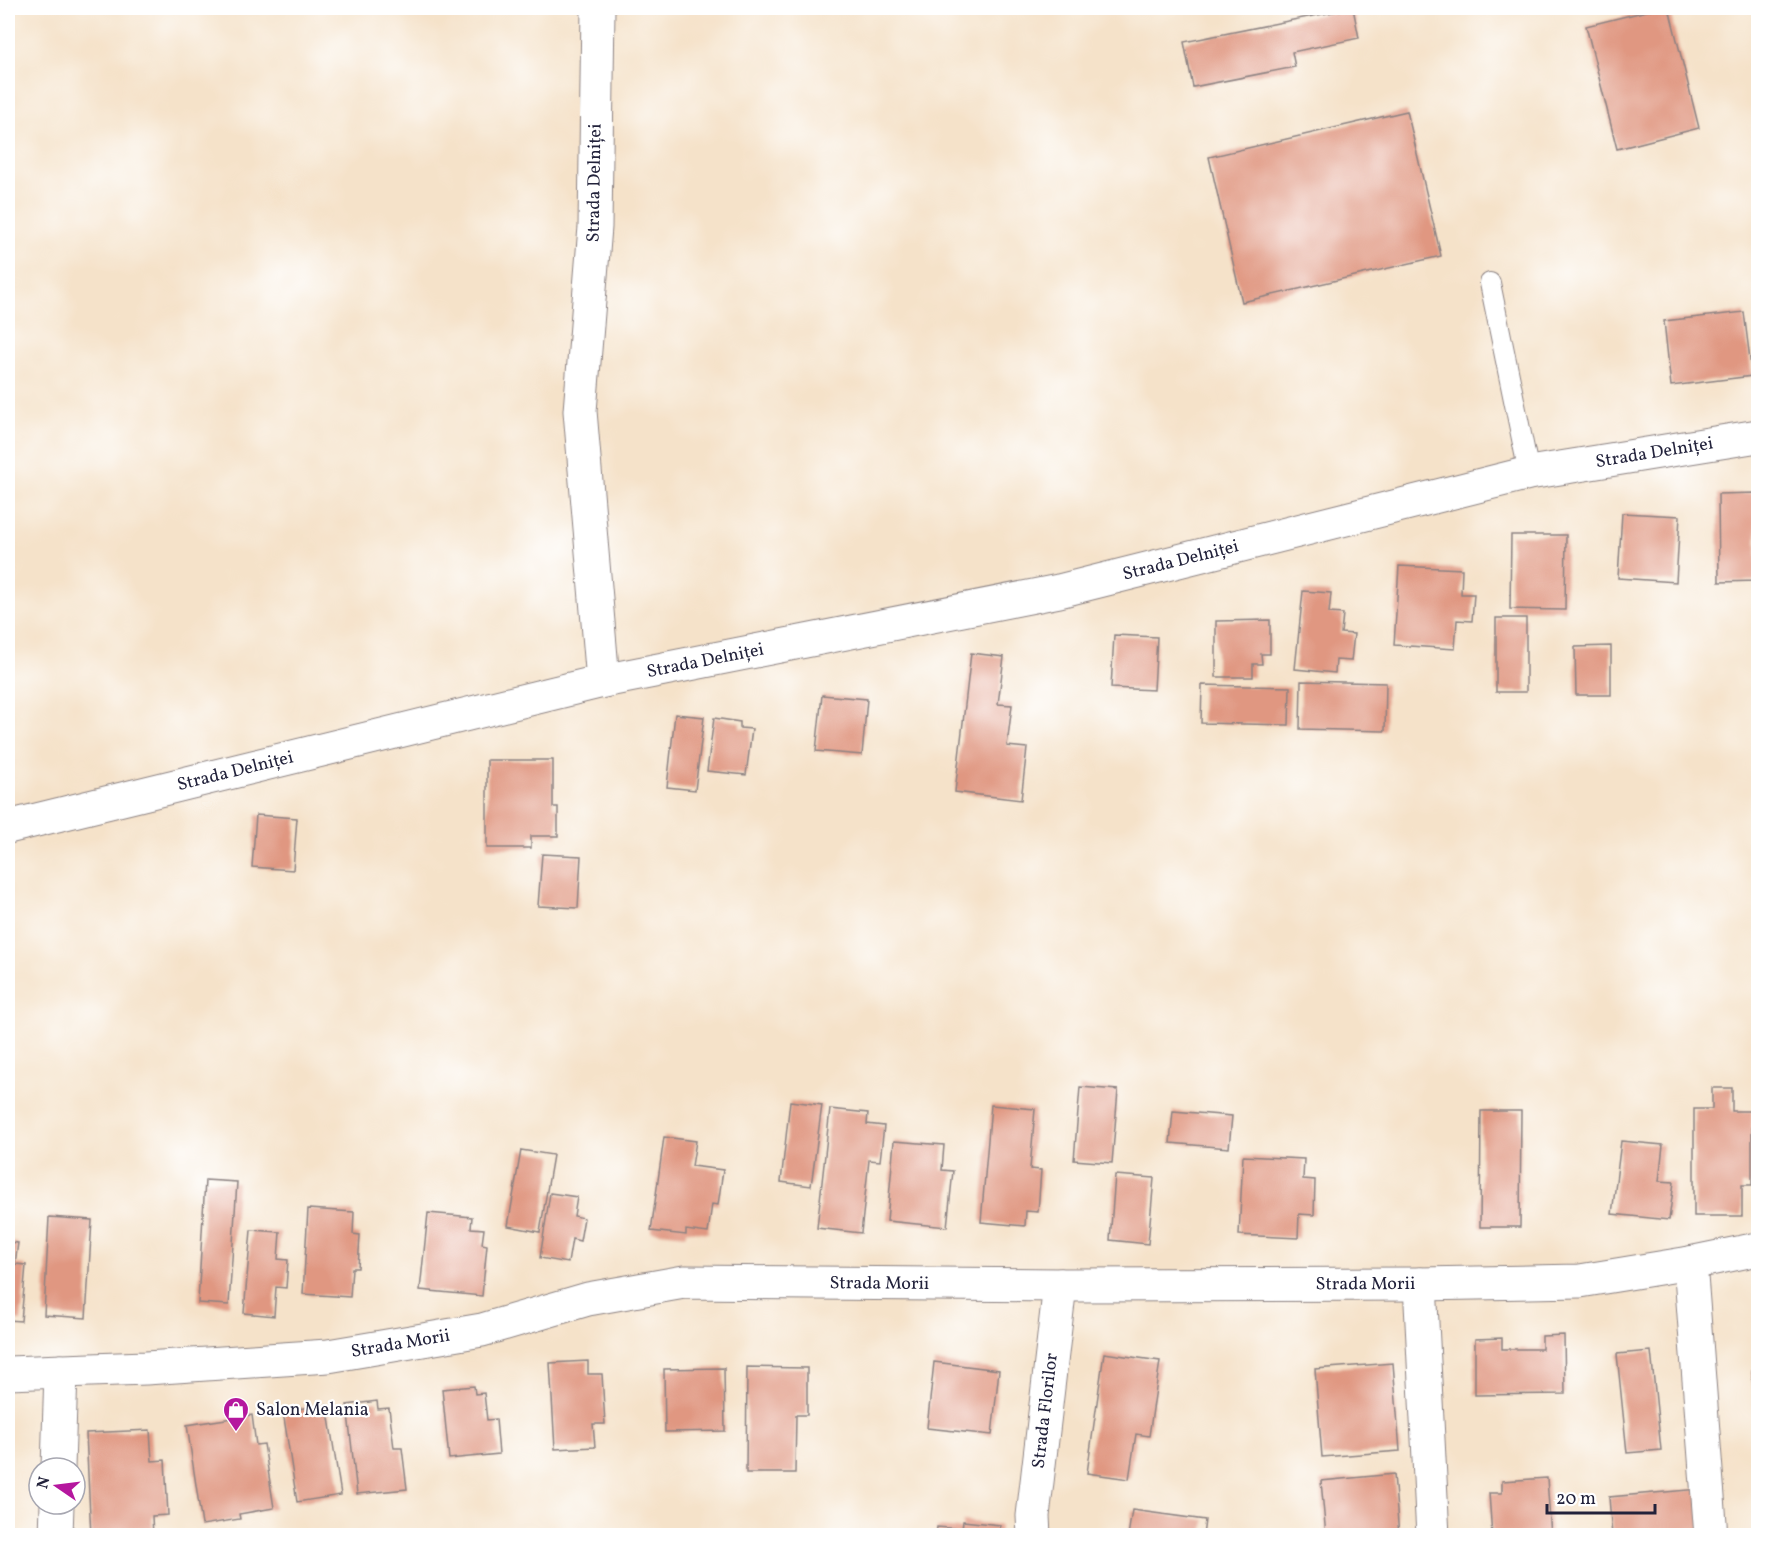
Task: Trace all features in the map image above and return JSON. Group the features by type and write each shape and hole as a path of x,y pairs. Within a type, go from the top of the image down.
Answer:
{"street":[{"name":"Strada Delniței","path":"598,8 595,227 580,411 603,681"},
{"name":"Strada Delniței","path":"8,827 603,681 1059,591 1529,473 1758,436"},
{"name":"Strada Morii","path":"8,1373 146,1368 328,1356 483,1330 588,1299 684,1282 1060,1285 1580,1281 1758,1249"},
{"path":"1690,1263 1711,1536"},
{"path":"1420,1284 1434,1536"},
{"name":"Strada Florilor","path":"1034,1536 1034,1516 1060,1285"},
{"path":"58,1456 61,1371"},
{"path":"56,1536 57,1516"}],"lane":[{"path":"1490,283 1529,473"}],"building":[{"path":"1353,8 1359,38 1292,52 1295,67 1193,87 1184,42"},
{"path":"1659,8 1669,8 1699,128 1617,149 1586,26"},
{"path":"1407,111 1441,256 1242,302 1209,157"},
{"path":"1744,312 1752,376 1671,386 1664,321"},
{"path":"1756,493 1757,581 1719,582 1718,494"},
{"path":"1622,513 1680,516 1676,582 1618,578"},
{"path":"1511,535 1566,535 1565,610 1510,609"},
{"path":"1399,566 1462,569 1461,594 1474,594 1472,621 1457,620 1455,649 1394,645"},
{"path":"1303,591 1331,593 1329,613 1343,614 1341,633 1354,634 1351,661 1336,660 1335,673 1295,669"},
{"path":"1496,618 1526,618 1526,692 1496,692"},
{"path":"1270,620 1270,654 1261,654 1262,664 1253,664 1253,677 1216,677 1216,621"},
{"path":"1114,635 1157,637 1154,690 1111,688"},
{"path":"1611,646 1611,695 1576,695 1575,647"},
{"path":"971,653 1004,657 998,704 1012,705 1007,746 1027,748 1021,800 955,792"},
{"path":"1301,681 1386,683 1385,731 1300,729"},
{"path":"1202,685 1290,687 1289,725 1201,723"},
{"path":"822,695 867,699 862,755 816,751"},
{"path":"675,714 704,717 695,790 667,787"},
{"path":"714,718 740,722 740,728 752,729 746,775 707,771"},
{"path":"487,760 553,760 553,807 558,807 558,836 531,836 531,848 487,848"},
{"path":"256,815 297,818 293,870 252,867"},
{"path":"542,854 581,856 578,908 538,906"},
{"path":"1080,1087 1118,1090 1112,1163 1074,1160"},
{"path":"1712,1088 1732,1088 1732,1111 1752,1111 1752,1185 1742,1185 1742,1216 1694,1216 1694,1109 1712,1109"},
{"path":"790,1101 822,1105 811,1186 781,1182"},
{"path":"991,1105 1035,1109 1030,1169 1041,1170 1038,1212 1026,1211 1025,1226 981,1222"},
{"path":"830,1109 868,1113 867,1124 884,1126 880,1161 869,1160 861,1233 817,1228"},
{"path":"1173,1111 1232,1116 1229,1148 1170,1143"},
{"path":"1481,1111 1521,1111 1520,1227 1480,1227"},
{"path":"664,1137 696,1141 692,1166 723,1170 718,1205 712,1204 708,1233 686,1230 686,1235 651,1231"},
{"path":"894,1141 944,1145 942,1170 953,1171 947,1227 887,1221"},
{"path":"1621,1141 1663,1145 1659,1181 1674,1182 1669,1220 1612,1214"},
{"path":"521,1150 553,1155 540,1232 508,1226"},
{"path":"1243,1156 1304,1159 1303,1179 1315,1180 1314,1215 1299,1214 1298,1238 1239,1235"},
{"path":"1115,1175 1154,1178 1148,1244 1110,1240"},
{"path":"205,1180 237,1182 229,1305 198,1303"},
{"path":"550,1193 577,1197 574,1216 584,1218 580,1241 572,1239 568,1263 540,1258"},
{"path":"308,1209 354,1212 353,1234 360,1235 358,1268 352,1268 350,1297 303,1294"},
{"path":"428,1213 472,1217 471,1228 484,1229 482,1244 487,1245 482,1296 420,1290"},
{"path":"49,1217 92,1220 86,1318 44,1315"},
{"path":"251,1230 280,1232 278,1259 288,1260 286,1288 276,1287 274,1316 244,1313"},
{"path":"8,1242 18,1243 15,1264 26,1265 21,1321 8,1320"},
{"path":"1564,1335 1565,1394 1475,1395 1475,1339 1502,1338 1502,1349 1542,1349 1542,1336"},
{"path":"1651,1351 1661,1450 1627,1453 1617,1354"},
{"path":"1104,1353 1160,1361 1149,1436 1136,1434 1129,1479 1087,1473"},
{"path":"588,1361 588,1374 602,1374 605,1424 593,1424 595,1447 555,1449 550,1363"},
{"path":"934,1362 999,1370 992,1435 927,1428"},
{"path":"1393,1363 1400,1451 1322,1457 1315,1369"},
{"path":"747,1367 807,1368 807,1415 796,1415 795,1473 746,1473"},
{"path":"724,1368 725,1431 665,1432 664,1369"},
{"path":"1752,1371 1758,1371 1758,1407 1754,1407"},
{"path":"474,1386 475,1394 484,1393 487,1420 496,1419 499,1454 449,1459 442,1389"},
{"path":"377,1401 378,1409 389,1408 394,1448 402,1448 407,1489 357,1494 347,1405"},
{"path":"327,1405 341,1495 297,1502 283,1411"},
{"path":"252,1415 256,1445 264,1444 274,1508 239,1514 240,1519 202,1525 187,1425"},
{"path":"150,1430 152,1461 165,1460 168,1515 152,1516 153,1536 91,1536 86,1433"},
{"path":"1394,1474 1399,1536 1326,1536 1321,1481"},
{"path":"1547,1478 1551,1536 1492,1536 1489,1493 1502,1493 1502,1481"},
{"path":"1699,1489 1702,1536 1612,1536 1609,1497"},
{"path":"1132,1510 1205,1520 1203,1536 1128,1536"},
{"path":"963,1521 1000,1525 999,1536 936,1536 937,1527 962,1529"}],"place":[{"name":"Salon Melania","path":"236,1433"}]}
